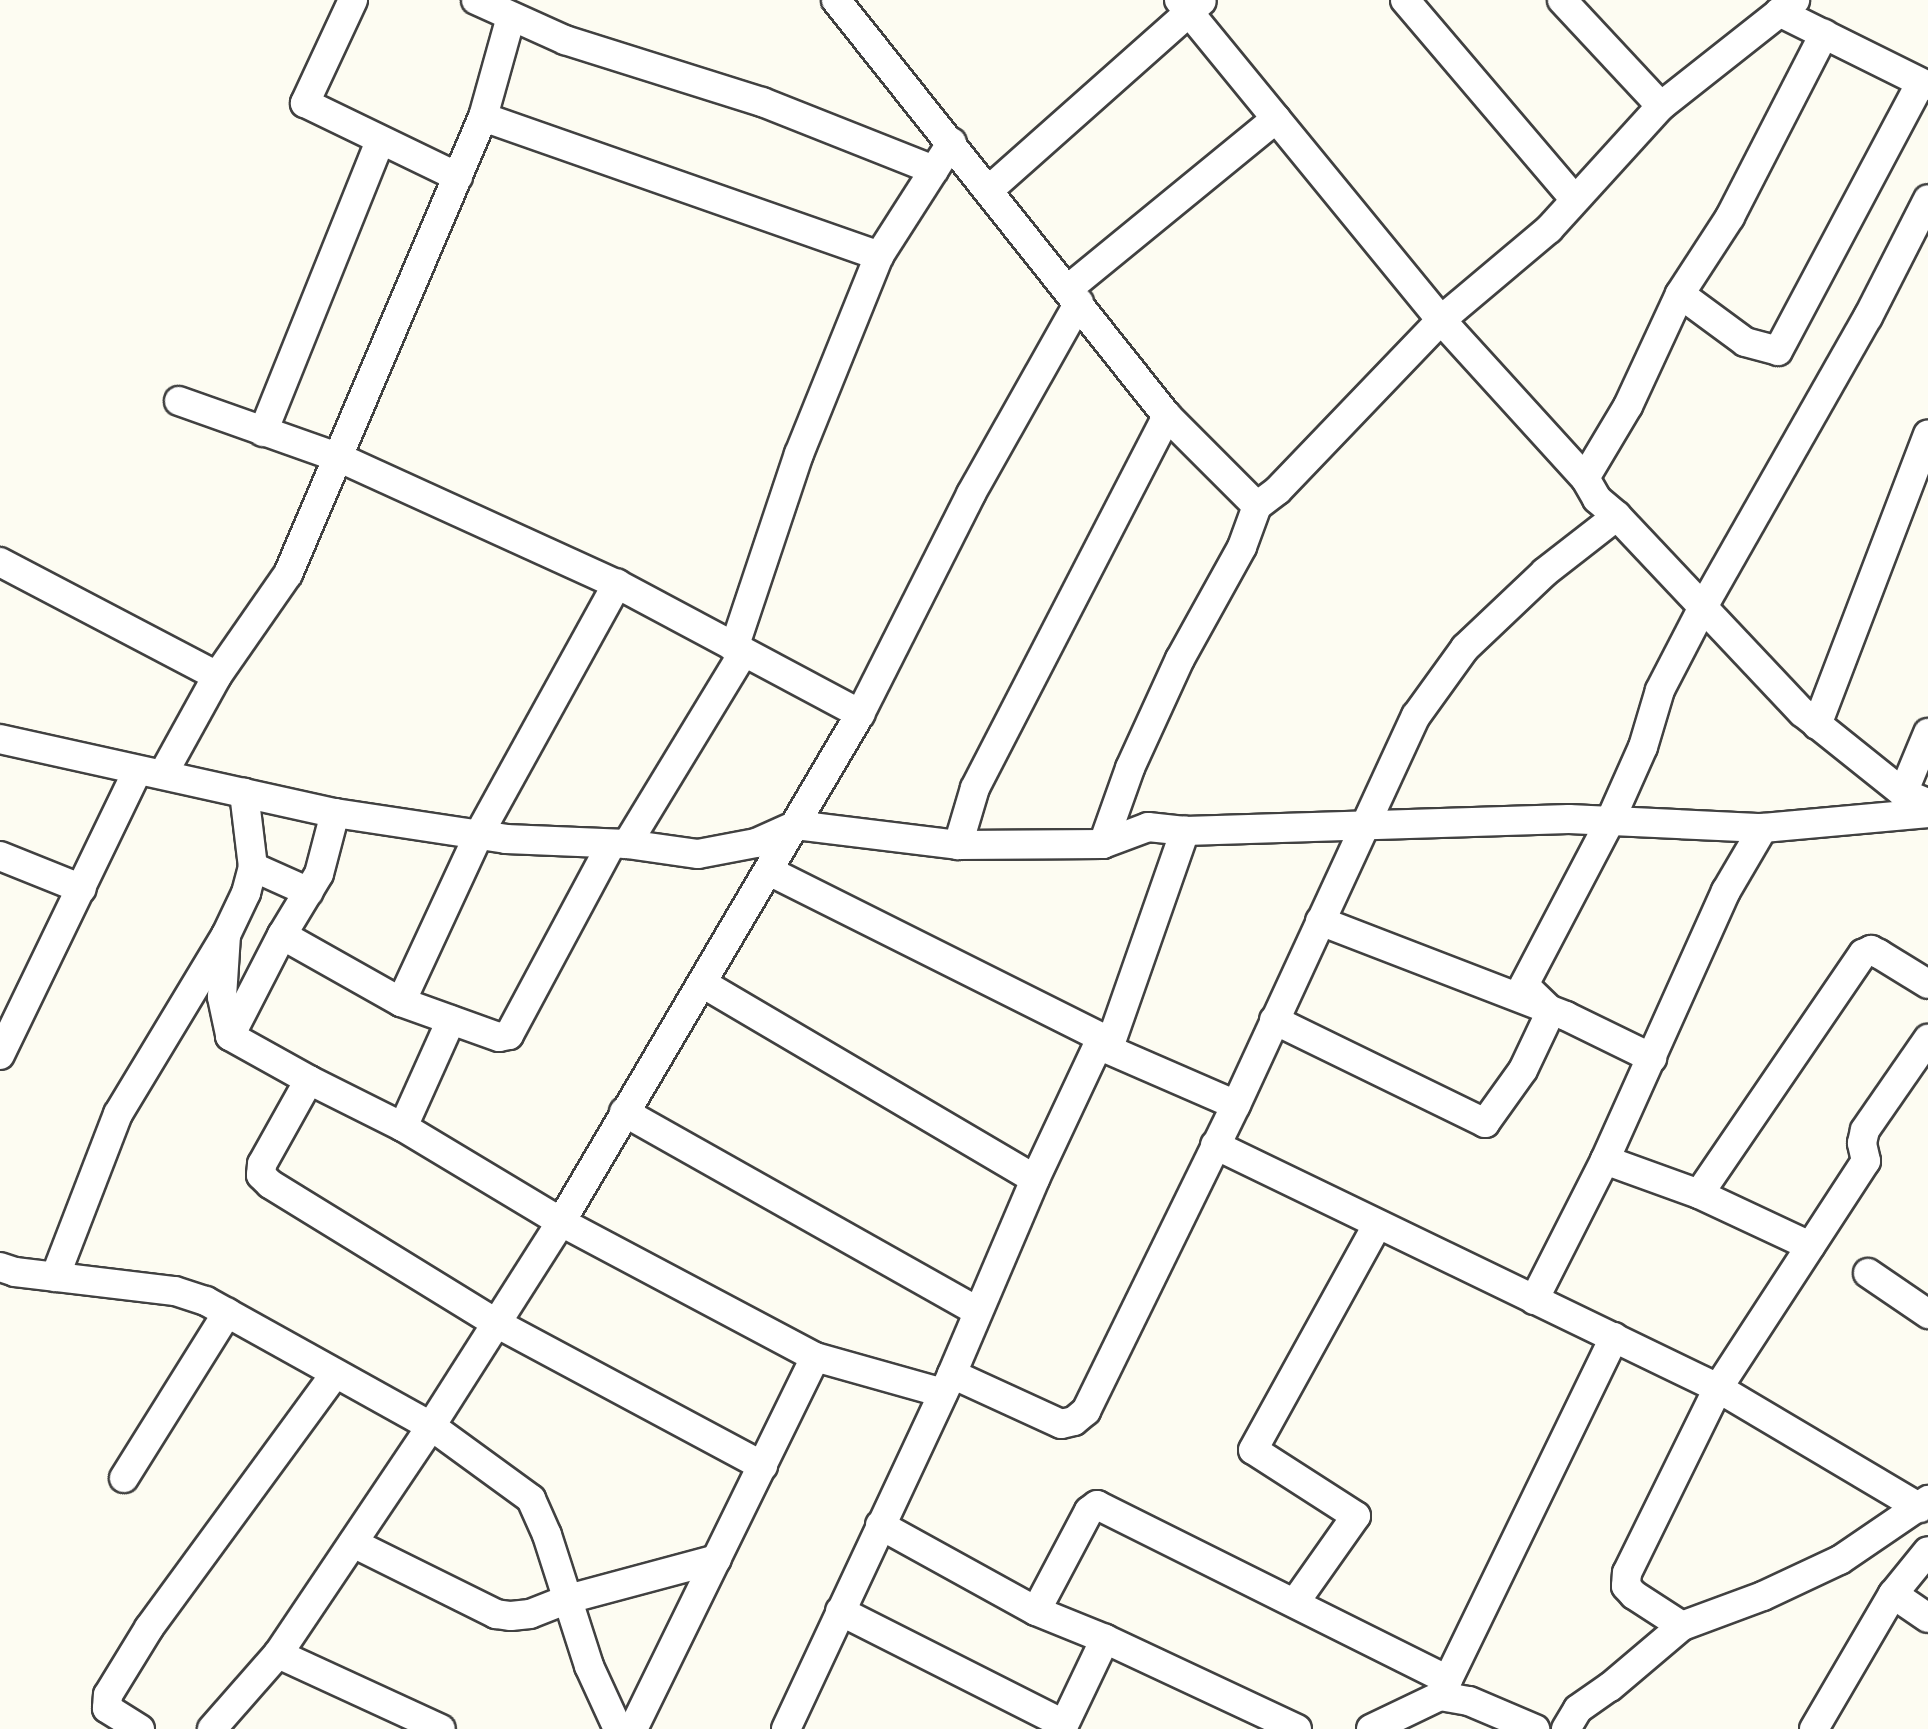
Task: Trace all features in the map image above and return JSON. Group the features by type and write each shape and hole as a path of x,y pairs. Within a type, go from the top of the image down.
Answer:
{"street":[{"path":"353,0 305,103 458,177"},
{"path":"476,0 595,50 762,102 934,170"},
{"path":"836,0 990,189 1167,416 1257,506"},
{"path":"1405,0 1575,200"},
{"path":"1562,0 1661,106"},
{"path":"990,189 1190,4 1276,119 1441,320 1585,478 1597,499 1617,516 1817,725 1916,798 1928,733"},
{"path":"1103,844 1130,768 1180,659 1242,547 1257,506 1278,490 1441,320 1549,229 1661,106 1787,6 1824,34 1924,85 1778,351 1745,342 1680,294"},
{"path":"0,1055 82,889 150,773 288,574 483,117 511,17"},
{"path":"1585,478 1628,406 1680,294 1730,217 1824,34"},
{"path":"483,117 879,256"},
{"path":"212,1729 278,1654 431,1426 561,1222 860,714 1073,296 1276,119"},
{"path":"263,432 380,141"},
{"path":"282,935 401,1002 499,1037 509,1035 619,845 738,650 799,454 879,256 952,142"},
{"path":"1551,1011 1524,985 1610,821 1643,747 1660,690 1703,607 1868,317 1928,199"},
{"path":"179,401 340,458 617,584 860,714"},
{"path":"958,845 975,788 1167,416"},
{"path":"1817,725 1928,435"},
{"path":"226,935 222,997 230,1036 403,1127 561,1222 815,1357 948,1384 1061,1424 1074,1421 1086,1411 1236,1105 1416,716 1465,648 1545,572 1617,516"},
{"path":"0,562 217,676"},
{"path":"401,1002 479,834 617,584"},
{"path":"0,739 335,813 479,834 698,854 756,843 796,825 958,845 1103,844 1148,827 1185,831 1569,819 1763,828 1928,813"},
{"path":"55,1277 118,1114 226,935 253,867 244,793"},
{"path":"230,1036 282,935 319,874 335,813"},
{"path":"1534,1300 1605,1160 1726,891 1763,828"},
{"path":"797,1725 840,1611 948,1384 1035,1179 1104,1043 1185,831"},
{"path":"0,856 82,889"},
{"path":"253,867 309,892"},
{"path":"769,871 1104,1043 1236,1105"},
{"path":"1320,921 1551,1011 1652,1058"},
{"path":"1699,1194 1863,954 1871,950 1928,984"},
{"path":"702,983 1035,1179"},
{"path":"1274,1020 1485,1123 1523,1070 1551,1011"},
{"path":"403,1127 451,1020"},
{"path":"1682,1626 1634,1595 1626,1586 1627,1573 1718,1388 1866,1161 1862,1143 1865,1130 1928,1039"},
{"path":"309,1080 262,1164 261,1175 496,1323 763,1466"},
{"path":"624,1112 977,1311"},
{"path":"1215,1145 1718,1388 1924,1504 1840,1560 1763,1596 1682,1626 1610,1687 1578,1709 1566,1729"},
{"path":"1605,1160 1699,1194 1810,1246"},
{"path":"1296,1601 1356,1516 1253,1450 1377,1225"},
{"path":"0,1267 55,1277 175,1291 206,1301 431,1426 531,1499 589,1666 618,1729"},
{"path":"1868,1273 1928,1314"},
{"path":"124,1478 227,1313"},
{"path":"1371,1729 1444,1688 1614,1337"},
{"path":"633,1729 815,1357"},
{"path":"140,1729 107,1708 108,1695 149,1628 335,1374"},
{"path":"1036,1611 1089,1511 1097,1505 1296,1601 1444,1688 1535,1729"},
{"path":"880,1525 1036,1611 1105,1639 1297,1729"},
{"path":"353,1543 496,1614 530,1614 568,1599 717,1559"},
{"path":"1814,1729 1893,1594 1928,1551"},
{"path":"1893,1594 1928,1618"},
{"path":"840,1611 1063,1726 1105,1639"},
{"path":"278,1654 441,1729"}]}
